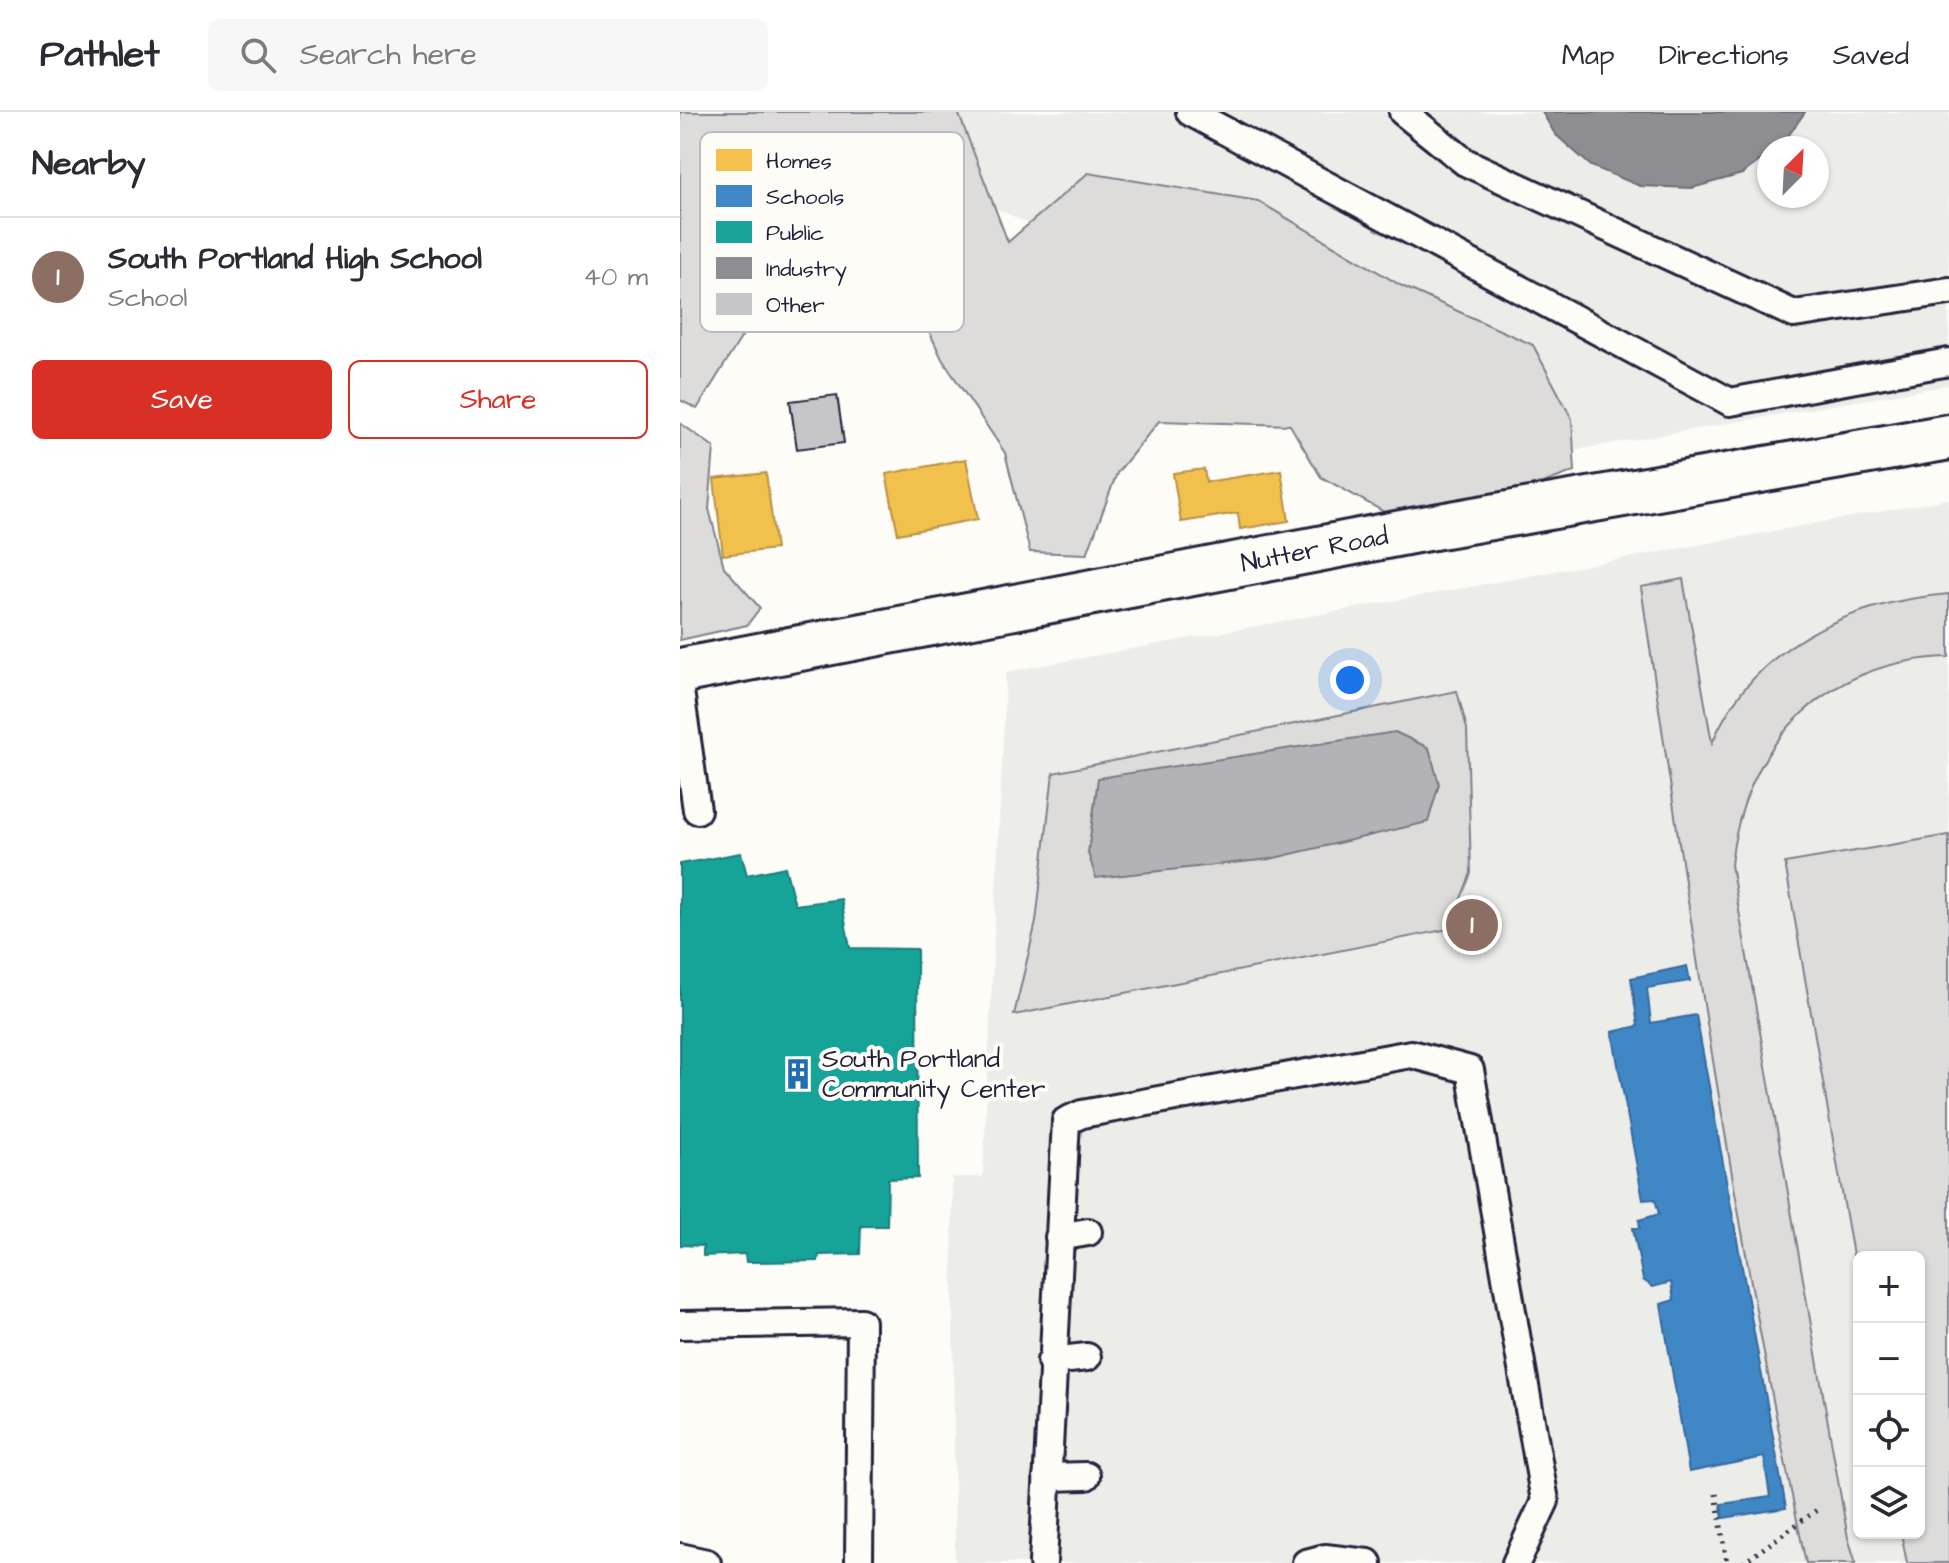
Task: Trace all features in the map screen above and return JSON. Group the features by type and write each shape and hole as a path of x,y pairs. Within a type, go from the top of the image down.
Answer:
{"street":[{"name":"Nutter Road","path":"680,671 1403,533 1949,437"}],"lane":[{"path":"1190,112 1730,402 1949,362"},
{"path":"1403,112 1465,162 1794,314 1949,291"},
{"path":"680,691 697,810"},
{"path":"1043,1563 1051,1361 1066,1121 1082,1114 1411,1054 1470,1070 1545,1501 1516,1563"},
{"path":"1059,1237 1088,1232"},
{"path":"680,1325 861,1322 859,1563"},
{"path":"1051,1361 1087,1357"},
{"path":"1047,1477 1086,1476"},
{"path":"680,1557 707,1563"},
{"path":"1306,1563 1325,1558 1368,1563"}],"path":[{"path":"1716,1494 1727,1563"},
{"path":"1743,1563 1821,1507"}],"shaded area":[{"path":"680,112 1949,112 1949,385 1540,456 964,194 964,132 768,132"},
{"path":"680,112 958,112 1008,242 1088,173 1258,201 1402,286 1533,345 1572,419 1575,471 1417,530 1321,477 1290,425 1159,421 1117,473 1087,554 1030,552 1005,453 942,359 929,332 964,332 964,132 700,132 700,332 744,332 697,409 680,400"},
{"path":"680,423 714,447 709,509 724,567 760,608 747,625 680,640"},
{"path":"1949,499 1949,1563 955,1563 952,1177 983,1177 1006,672"},
{"path":"1683,579 1712,743 1730,709 1752,680 1779,655 1808,635 1876,607 1949,594 1949,657 1905,662 1864,674 1829,692 1798,717 1773,747 1753,782 1739,821 1731,865 1848,1538 1856,1563 1806,1563 1736,1198 1641,587"},
{"path":"1457,691 1467,729 1471,873 1449,929 1014,1015 1036,922 1053,773"},
{"path":"1395,732 1429,748 1439,784 1428,822 1270,859 1096,878 1088,853 1098,778"},
{"path":"1949,835 1949,1563 1907,1563 1902,1539 1925,1539 1925,1251 1853,1251 1853,1255 1785,863"}],"building: Homes":[{"path":"966,459 978,519 898,534 886,474"},
{"path":"1204,469 1206,482 1281,470 1289,521 1240,529 1238,513 1181,522 1173,473"},
{"path":"766,473 776,549 723,555 714,479"}],"building: Schools":[{"path":"1687,966 1690,981 1647,988 1651,1023 1696,1015 1786,1508 1723,1518 1721,1504 1770,1497 1764,1457 1689,1472 1661,1304 1674,1300 1671,1282 1653,1287 1643,1280 1633,1228 1640,1228 1639,1220 1659,1214 1655,1199 1643,1200 1612,1032 1638,1026 1631,978"}],"building: Public":[{"name":"South Portland Community Center","path":"741,853 747,875 785,867 795,905 841,899 850,948 917,949 918,1178 888,1179 887,1226 861,1226 860,1254 819,1255 818,1261 746,1262 745,1254 703,1256 703,1246 680,1245 680,864"}],"building: Industry":[{"path":"1542,112 1805,112 1788,136 1757,136 1757,163 1742,174 1692,188 1640,186 1591,166 1555,134"}],"building: Other":[{"path":"837,395 844,443 797,449 790,401"}],"place":[{"name":"South Portland High School","path":"1472,925"},
{"name":"South Portland Community Center","path":"798,1074"}]}
